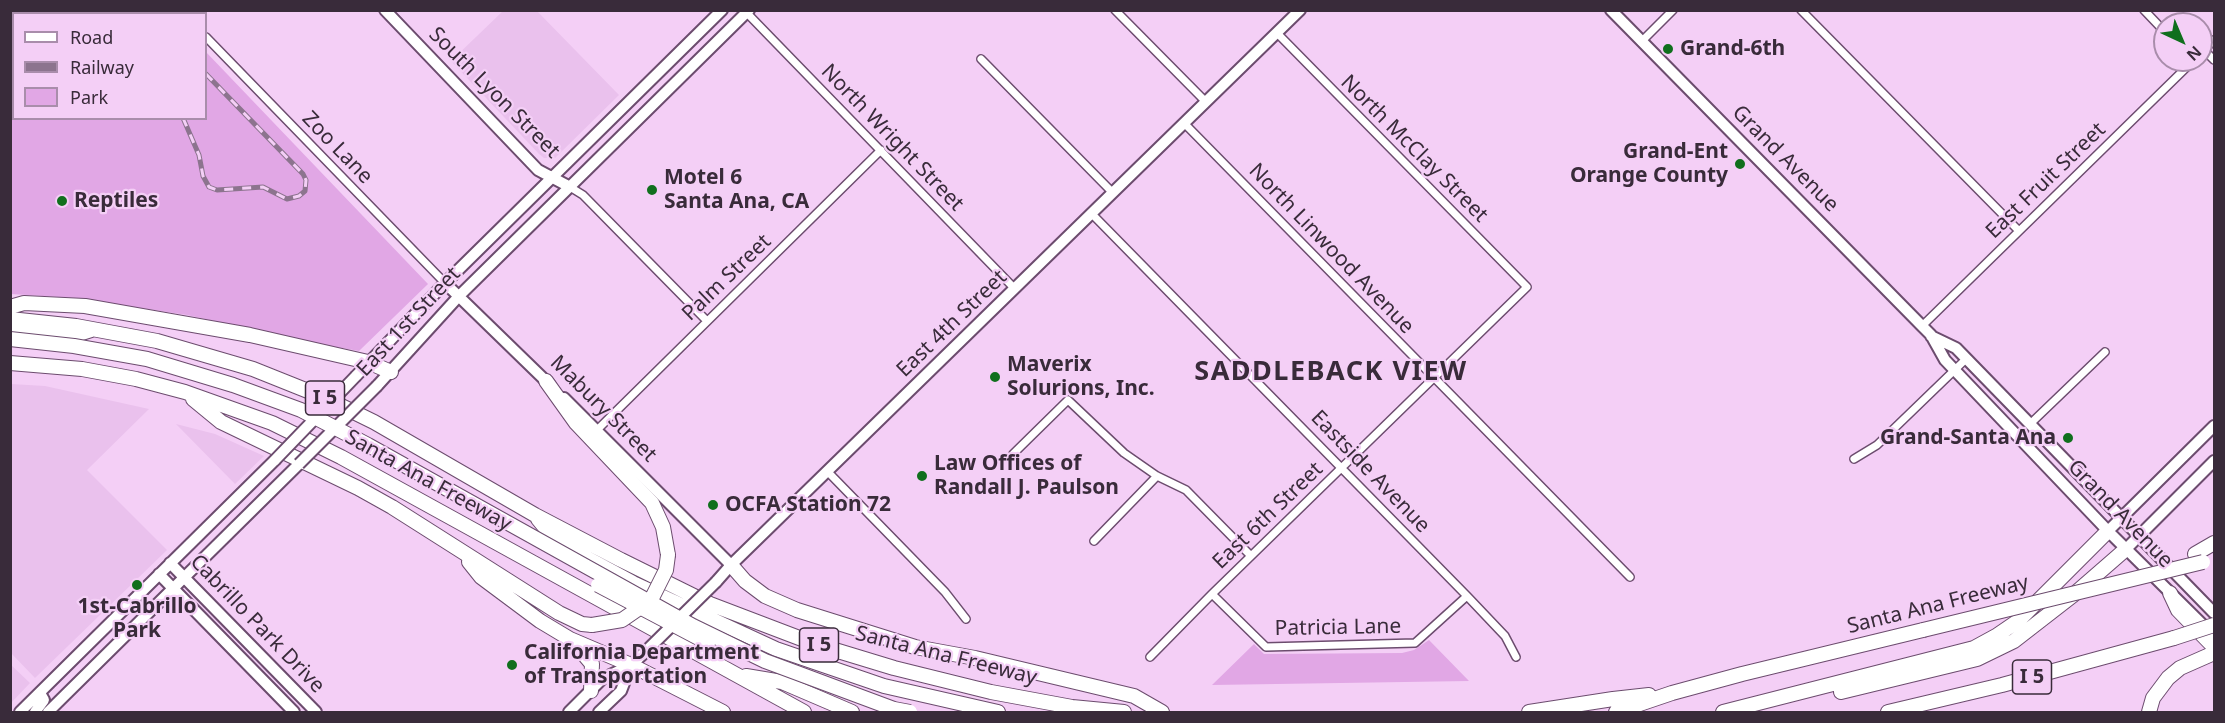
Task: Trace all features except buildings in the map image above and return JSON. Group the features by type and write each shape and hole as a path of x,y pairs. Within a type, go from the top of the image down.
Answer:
{"highway":[{"path":"10,307 24,303 85,306 250,335 368,362 391,372"},
{"name":"Santa Ana Freeway","path":"10,319 96,329 157,341 253,369 323,397 374,422 535,515 710,604 815,644 894,668 992,692 1072,707 1124,712"},
{"path":"10,330 72,336 96,329"},
{"path":"10,339 74,346 147,359 233,385 301,410 693,626 765,661 894,709 910,712"},
{"path":"10,348 73,354 145,367 231,392 297,418 362,450 581,576 690,635 834,696 886,712"},
{"name":"Santa Ana Freeway","path":"10,363 82,369 185,392 272,423 306,438 804,712"},
{"path":"185,392 221,422 358,488 392,507 559,613 582,624 592,625 622,620 651,600 666,570 668,555 663,526 652,503 576,423 546,381"},
{"name":"Santa Ana Freeway","path":"535,515 557,542 681,606 776,649 884,686 998,712"},
{"path":"1723,712 1974,648 2018,621 2108,531"},
{"name":"Santa Ana Freeway","path":"1616,712 1672,693 2168,571 2204,559 2214,543"},
{"path":"1758,712 1977,659 2020,637 2126,549"},
{"path":"462,553 481,577 540,621 570,639 631,665 723,712"},
{"path":"731,565 745,581 765,596 797,610 915,647 986,660 1134,696 1162,712"},
{"path":"2170,593 2178,610 2214,647"},
{"name":"I 5","path":"1888,712 2013,682 2214,625"},
{"path":"570,639 592,664 591,691"},
{"path":"2149,712 2153,698 2164,682 2181,668 2214,653"},
{"name":"Santa Ana Freeway","path":"735,674 782,682 852,712"},
{"name":"Santa Ana Freeway","path":"1529,712 1613,699 1672,693"}],"main road":[{"name":"South Lyon Street","path":"384,10 538,170 570,187"},
{"name":"East 1st Street","path":"20,712 275,460 445,283 722,10"},
{"name":"East 4th Street","path":"569,712 602,679 631,665 643,654 731,565 1300,10"},
{"name":"Grand Avenue","path":"1611,10 1931,335 1945,360 2108,531 2214,636"},
{"name":"East 1st Street","path":"48,712 391,372 459,296 747,11"},
{"name":"Mabury Street","path":"445,283 597,430 731,565"},
{"name":"Grand Avenue","path":"1931,335 1956,348 2214,613"},
{"path":"2108,531 2214,426"},
{"path":"2126,549 2214,461"},
{"name":"Cabrillo Park Drive","path":"170,563 316,712"},
{"name":"Cabrillo Park Drive","path":"159,574 294,712"},
{"name":"East 4th Street","path":"600,712 621,691 631,665"},
{"path":"35,712 44,700 40,693"}],"street":[{"path":"1115,10 1206,102"},
{"path":"1641,42 1673,10"},
{"path":"1801,10 2019,231"},
{"name":"North Wright Street","path":"747,11 1015,289"},
{"name":"North McClay Street","path":"1277,33 1527,287"},
{"name":"Zoo Lane","path":"207,38 445,283"},
{"path":"981,59 1113,193"},
{"name":"East Fruit Street","path":"1922,326 2181,72"},
{"name":"North Linwood Avenue","path":"1184,123 1629,577"},
{"name":"Palm Street","path":"597,430 881,150"},
{"path":"570,187 584,195 707,321"},
{"name":"Eastside Avenue","path":"1092,214 1467,596 1505,636 1516,657"},
{"name":"East 6th Street","path":"1150,657 1527,287"},
{"path":"2030,424 2105,352"},
{"path":"1854,459 1877,445 1966,359"},
{"path":"1013,454 1068,400 1124,453 1157,476 1186,490 1251,556"},
{"path":"828,472 945,592 966,619"},
{"path":"1094,541 1157,476"},
{"name":"Patricia Lane","path":"1212,594 1266,646 1415,643 1467,596"}],"shaded area":[{"path":"503,11 537,11 619,95 555,158 544,158 539,154 451,61"},
{"path":"11,384 45,386 149,409 87,470 167,550 35,678 11,653"},
{"path":"176,424 215,434 264,456 235,484"},
{"path":"10,664 30,683 11,703 10,703"}],"green space":[{"path":"11,10 166,10 168,12 12,12 12,120 207,120 207,53 428,284 359,351 187,315 75,298 11,294"},
{"path":"1429,640 1469,681 1212,685 1254,644 1264,654 1402,653 1414,650"}],"railway":[{"path":"184,120 199,155 203,176 209,187 217,190 263,187 287,199 299,196 305,191 306,180 303,174 207,75"}],"place":[{"name":"Grand-6th","path":"1668,49"},
{"name":"Grand-Ent Orange County","path":"1740,164"},
{"name":"Motel 6 Santa Ana, CA","path":"652,190"},
{"name":"Reptiles","path":"62,201"},
{"name":"Maverix Solurions, Inc.","path":"995,377"},
{"name":"Grand-Santa Ana","path":"2068,438"},
{"name":"Law Offices of Randall J. Paulson","path":"922,476"},
{"name":"OCFA Station 72","path":"713,505"},
{"name":"1st-Cabrillo Park","path":"137,585"},
{"name":"California Department of Transportation","path":"512,665"}],"district":[{"name":"SADDLEBACK VIEW","path":"1331,372"}]}
